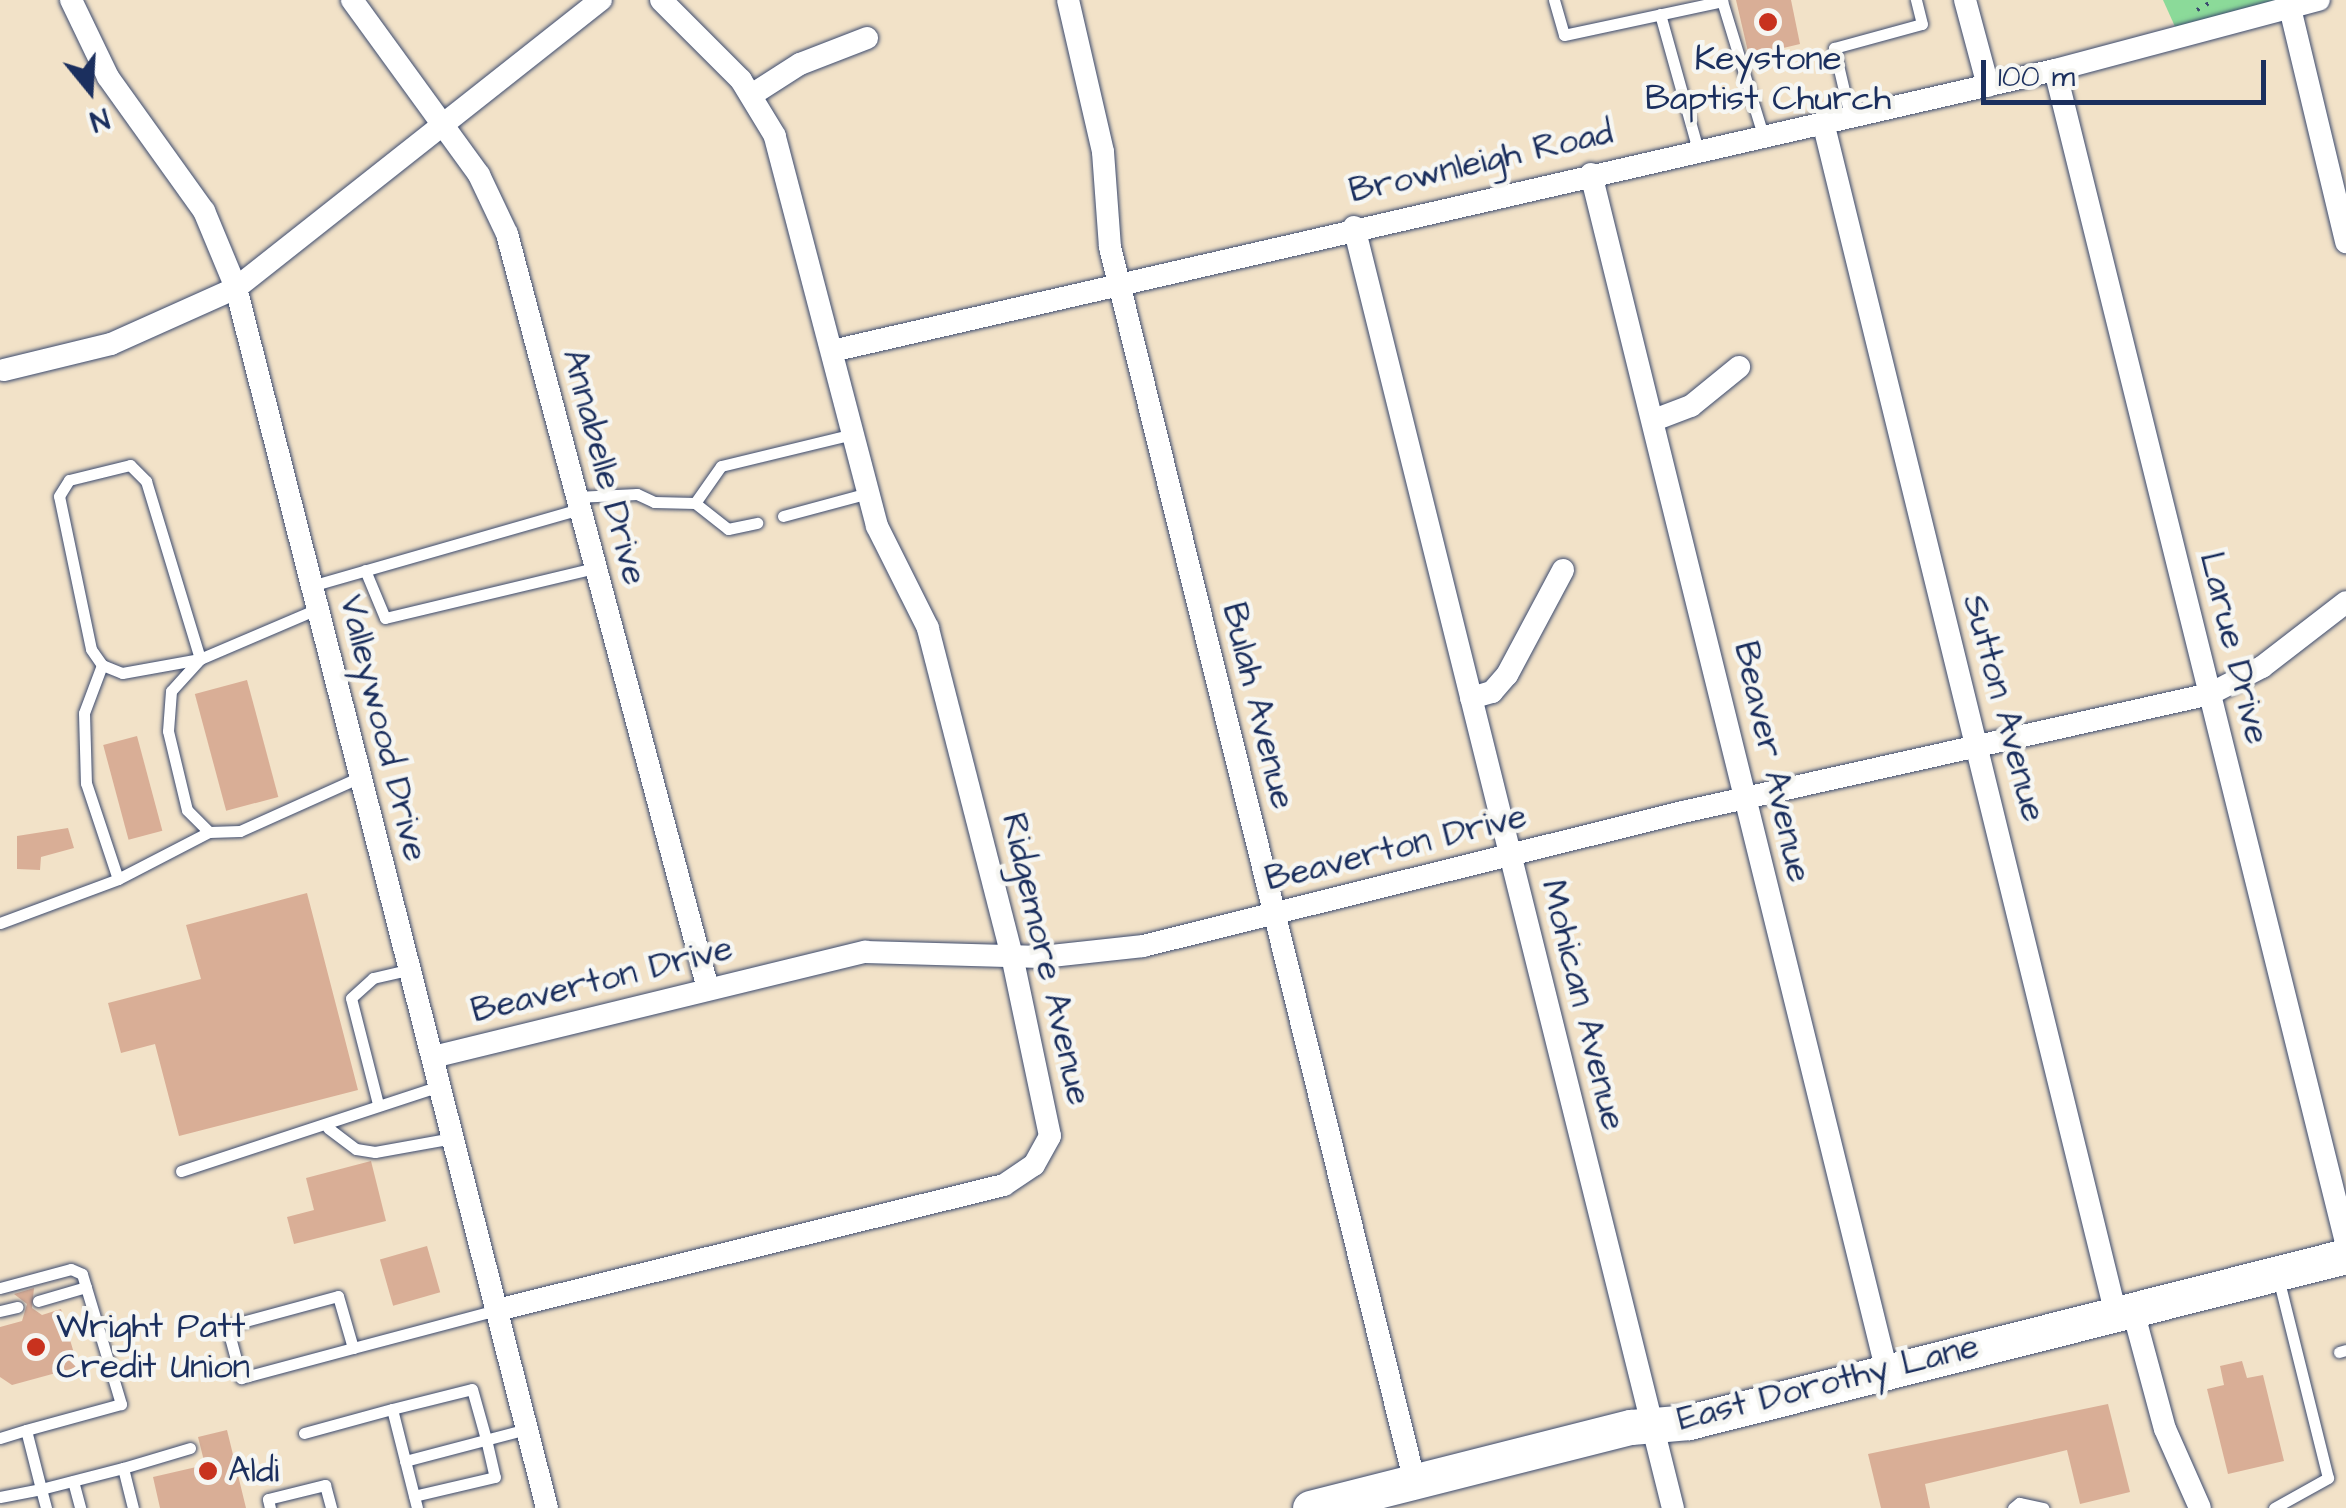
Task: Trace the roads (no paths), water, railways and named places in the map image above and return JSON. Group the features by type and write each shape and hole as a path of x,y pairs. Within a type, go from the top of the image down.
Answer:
{"main road":[{"name":"East Dorothy Lane","path":"1310,1508 2346,1256"}],"street":[{"name":"Valleywood Drive","path":"71,0 108,77 204,211 236,288 546,1508"},
{"name":"Annabelle Drive","path":"352,0 496,203 508,234 708,989"},
{"path":"2,370 112,344 236,288 601,0"},
{"name":"Ridgemore Avenue","path":"498,1310 1020,1176 1044,1153 1051,1116 928,628 887,550 868,493 776,136 752,94 661,0"},
{"name":"Bulah Avenue","path":"1068,0 1103,152 1118,280 1415,1482"},
{"path":"1965,0 1988,86"},
{"name":"Brownleigh Road","path":"832,351 1118,280 1988,86 2319,0"},
{"path":"2290,8 2346,242"},
{"path":"752,94 800,64 866,38"},
{"name":"Larue Drive","path":"2054,70 2346,1242"},
{"name":"Sutton Avenue","path":"1823,122 2124,1310 2155,1400 2200,1508"},
{"name":"Beaver Avenue","path":"1591,174 1886,1368"},
{"name":"Mohican Avenue","path":"1354,227 1673,1508"},
{"path":"1654,420 1690,406 1739,367"},
{"path":"1470,698 1492,692 1507,675 1563,570"},
{"name":"Beaverton Drive","path":"432,1057 865,952 1090,954 1274,915 1744,800 2210,694 2262,667 2346,602"}],"lane":[{"path":"1554,0 1564,35 1722,1 1764,136"},
{"path":"1850,116 1834,48 1922,24 1916,0"},
{"path":"1660,14 1698,150"},
{"path":"695,502 721,466 853,434"},
{"path":"200,659 146,481 130,466 69,480 60,496 91,649 102,664 122,673 200,659 317,610"},
{"path":"783,516 868,493"},
{"path":"310,586 578,503 637,494 654,502 695,502 728,530 757,523"},
{"path":"365,570 384,618 595,568"},
{"path":"200,659 171,691 168,731 186,810 209,832"},
{"path":"102,664 84,713 86,783 118,878"},
{"path":"0,922 118,878 209,832 240,831 291,813 310,796 360,777"},
{"path":"378,1104 350,998 373,978 409,970"},
{"path":"181,1171 328,1128 378,1104 440,1086"},
{"path":"328,1128 356,1149 375,1152 452,1138"},
{"path":"0,1288 71,1270 84,1280 121,1404 0,1438"},
{"path":"2274,1508 2328,1478 2276,1272"},
{"path":"38,1301 84,1280"},
{"path":"353,1348 338,1296 227,1326 241,1378 498,1310"},
{"path":"0,1311 18,1307"},
{"path":"304,1433 392,1409 472,1389 495,1477 416,1502 392,1409"},
{"path":"405,1460 526,1429"},
{"path":"26,1430 46,1508"},
{"path":"0,1497 73,1482 190,1448"},
{"path":"122,1468 132,1508"},
{"path":"73,1482 80,1508"},
{"path":"270,1508 268,1499 325,1485 330,1508"},
{"path":"2013,1508 2019,1503 2043,1508"}],"place":[{"name":"Keystone Baptist Church","path":"1768,22"},
{"name":"Wright Patt Credit Union","path":"36,1347"},
{"name":"Aldi","path":"208,1471"}]}
